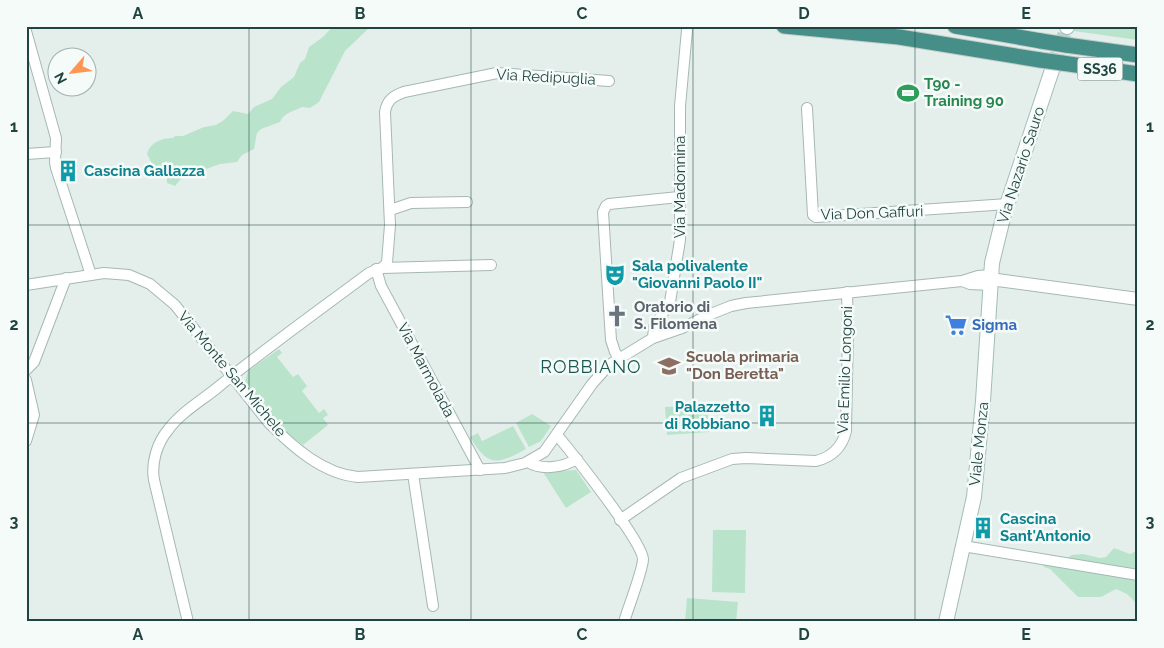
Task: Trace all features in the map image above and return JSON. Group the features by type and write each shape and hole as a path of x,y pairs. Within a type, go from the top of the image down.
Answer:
{"highway":[{"name":"SS36","path":"784,26 899,37 1052,63 1138,74"},
{"name":"SS36","path":"955,26 1137,55"}],"main road":[{"name":"Via Nazario Sauro","path":"991,276 998,234 1052,63"},
{"name":"Viale Monza","path":"946,622 974,497 983,401 991,276"}],"street":[{"name":"Via Madonnina","path":"653,338 654,327 670,302 680,240 680,106 687,30"},
{"path":"26,31 56,138 56,168 92,275"},
{"name":"Via Redipuglia","path":"379,268 387,263 389,258 390,210 385,112 388,102 395,95 497,73 608,81"},
{"name":"Via Don Gaffuri","path":"807,108 813,215 816,217 1008,204"},
{"path":"26,154 56,152"},
{"path":"619,358 614,352 611,340 603,212 606,206 679,197"},
{"path":"390,210 411,203 467,202"},
{"path":"188,622 154,480 153,466 158,447 169,428 232,376 379,268 491,265"},
{"name":"Via Marmolada","path":"379,268 381,286 480,470"},
{"name":"Via Monte San Michele","path":"26,285 104,273 129,275 140,279 158,290 175,305 284,438 299,451 330,470 346,476 358,477 511,468 528,462 544,452 592,384 609,365 653,338 738,304 962,281 970,284 991,276"},
{"path":"991,276 1138,299"},
{"path":"26,370 34,362 66,278"},
{"name":"Via Emilio Longoni","path":"620,520 681,478 728,460 746,458 816,461 825,458 838,449 843,442 846,432 847,292"},
{"path":"26,380 34,418 26,441"},
{"path":"557,435 577,459 640,548 643,559 624,622"},
{"name":"Via Monte San Michele","path":"528,462 538,466 556,466 569,464 577,459"},
{"path":"413,474 433,606"},
{"path":"963,546 1138,575"}],"green space":[{"path":"333,26 373,26 345,51 319,102 310,108 302,107 289,113 280,122 261,129 257,133 254,149 242,155 237,162 220,164 190,172 185,174 175,186 167,183 168,163 166,161 159,169 155,169 147,154 151,146 161,140 183,136 204,127 216,125 233,111 248,114 254,107 272,99 281,87 294,77 300,63 305,59 309,47 323,37"},
{"path":"1075,26 1138,26 1138,40 1074,31"},
{"path":"279,349 282,353 277,357 293,377 298,374 307,386 302,391 319,413 324,409 328,415 323,418 328,425 303,445 284,431 245,382 248,371"},
{"path":"707,405 709,432 667,435 665,407"},
{"path":"532,414 551,426 541,441 529,447 516,423"},
{"path":"513,426 526,449 508,458 494,460 488,458 476,447 470,437 478,433 482,441"},
{"path":"576,470 591,492 566,508 543,472"},
{"path":"713,530 746,530 745,593 712,592"},
{"path":"1114,548 1130,554 1138,552 1138,602 1135,602 1127,594 1116,589 1101,597 1078,597 1050,569 1044,567 1042,562 1043,556 1048,555 1062,561 1072,555 1083,554 1100,558 1106,557"},
{"path":"687,598 738,602 736,622 685,622"}],"tunnel":[{"path":"1053,67 1067,27"}],"place":[{"name":"T90 - Training 90","path":"908,93"},
{"name":"Cascina Gallazza","path":"68,171"},
{"name":"Sala polivalente \"Giovanni Paolo II\"","path":"615,275"},
{"name":"Oratorio di S. Filomena","path":"617,316"},
{"name":"Sigma","path":"956,325"},
{"name":"Scuola primaria \"Don Beretta\"","path":"669,366"},
{"name":"Palazzetto di Robbiano","path":"767,416"},
{"name":"Cascina Sant'Antonio","path":"983,528"}],"district":[{"name":"ROBBIANO","path":"591,366"}]}
